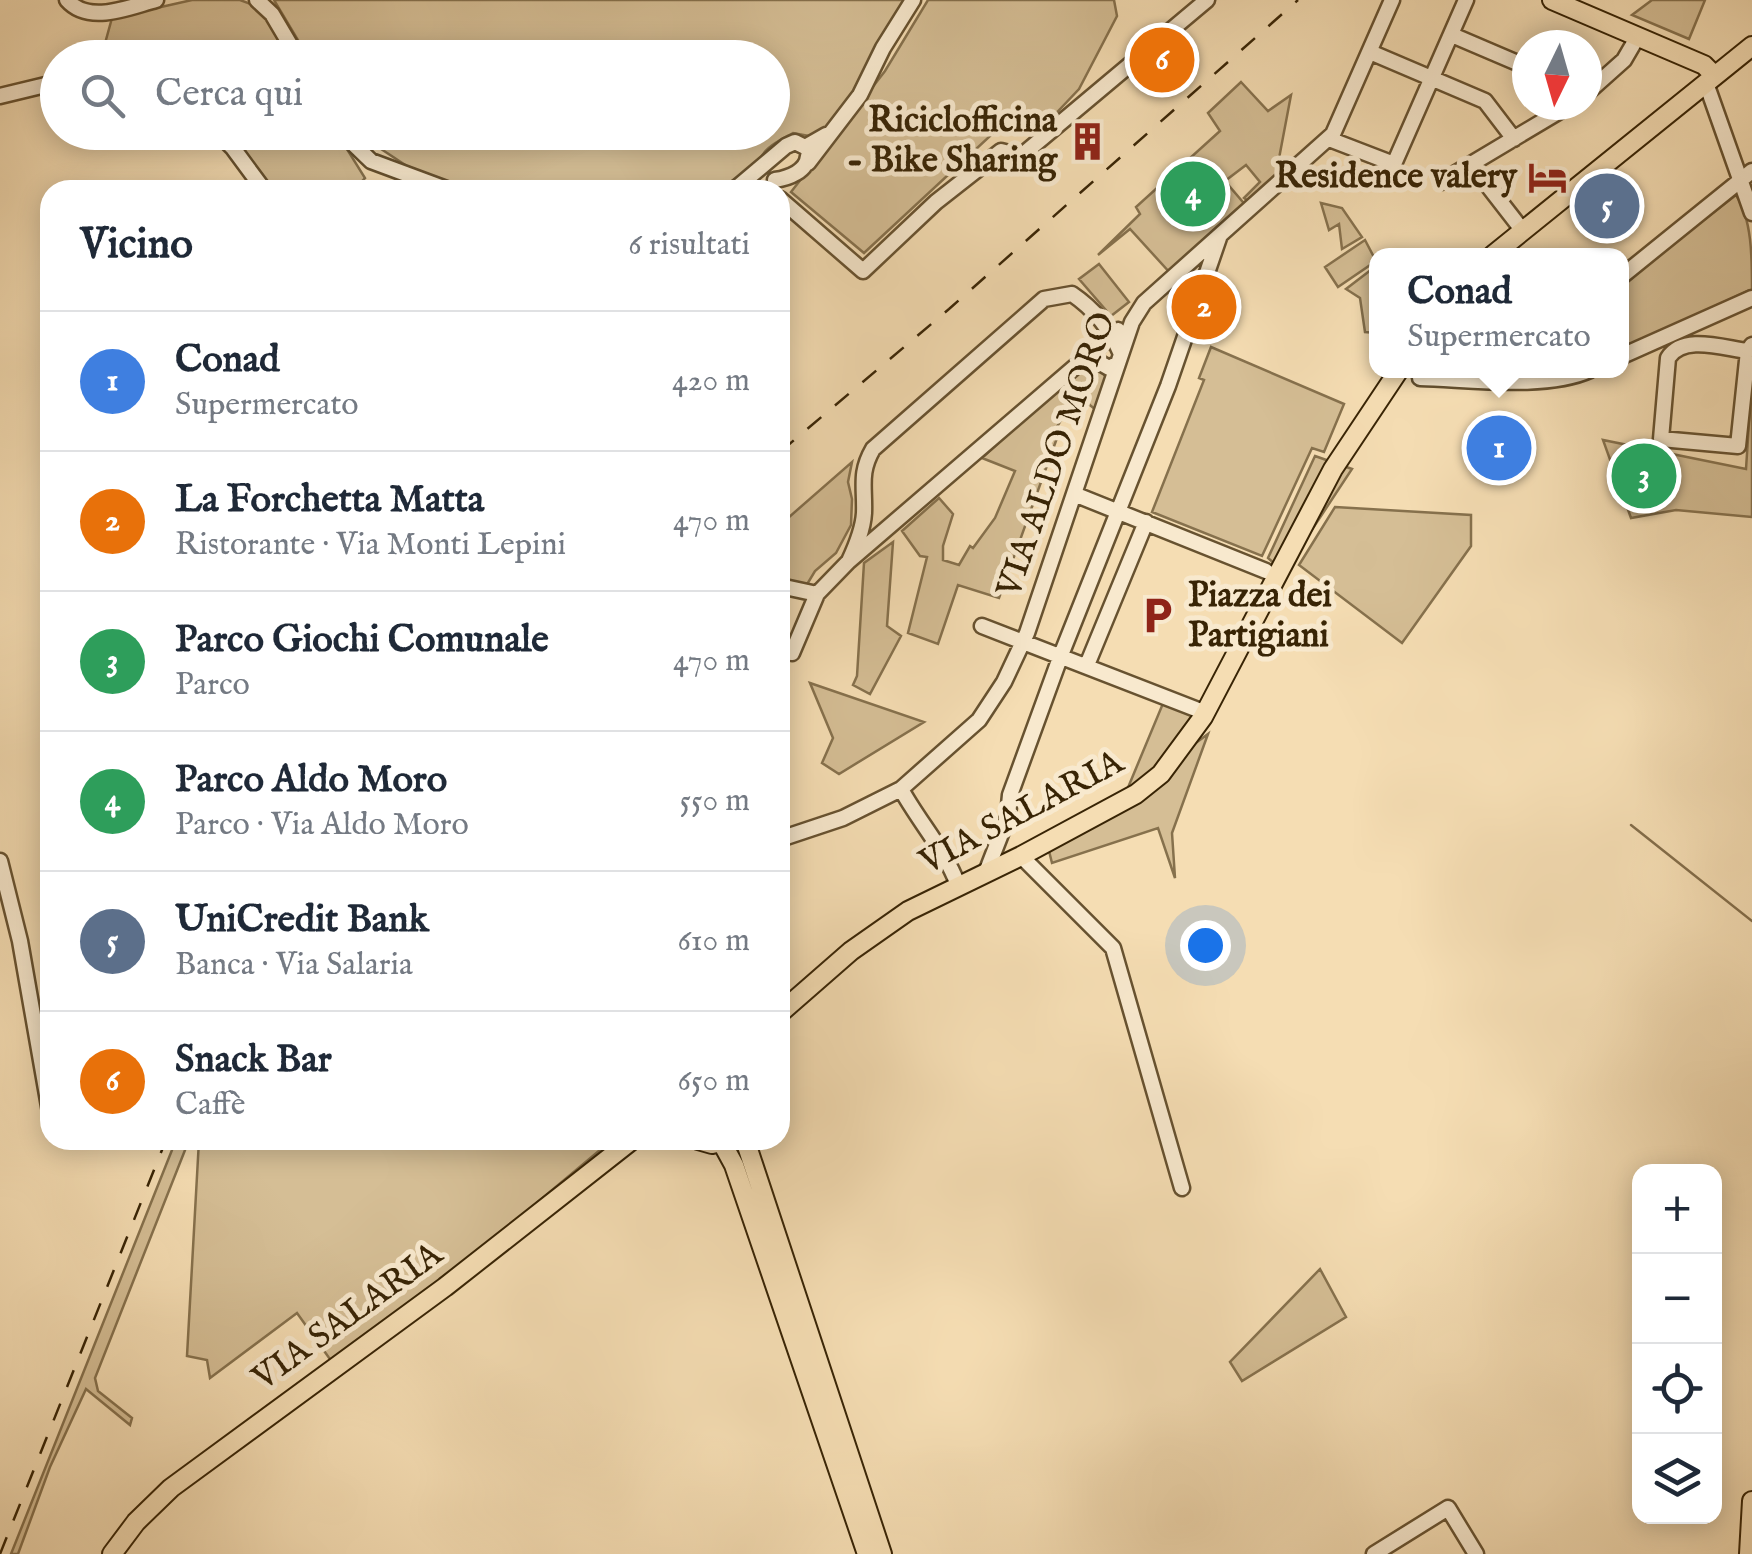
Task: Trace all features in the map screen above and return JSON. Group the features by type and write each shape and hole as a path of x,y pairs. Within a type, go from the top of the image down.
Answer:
{"main road":[{"path":"1552,0 1704,66 1710,80"},
{"path":"1503,248 1752,46"},
{"name":"VIA SALARIA","path":"790,1005 879,930 1136,794 1171,762 1206,713 1333,469 1394,378"},
{"name":"VIA SALARIA","path":"112,1554 136,1522 170,1488 445,1287 619,1150"},
{"path":"728,1150 867,1554"},
{"path":"748,1150 882,1554"},
{"path":"1749,1554 1752,1502"}],"street":[{"path":"66,0 76,9 90,13 156,0"},
{"path":"258,0 272,14 287,40"},
{"path":"781,150 771,157 775,178 834,128 860,96 914,0"},
{"path":"790,208 863,271 970,173 1002,152 1021,156 1207,0"},
{"name":"VIA ALDO MORO","path":"790,836 843,818 901,789 979,720 1004,682 1023,641 1132,322 1144,304 1329,139 1392,0"},
{"path":"1329,139 1394,164 1466,0"},
{"path":"1452,35 1512,61"},
{"path":"1602,80 1624,60 1638,36"},
{"path":"1370,52 1485,101 1514,139"},
{"path":"1710,80 1746,175 1752,213"},
{"path":"0,96 40,86"},
{"path":"1441,182 1545,120"},
{"path":"790,144 795,142 806,155"},
{"path":"234,150 257,180"},
{"path":"360,150 371,161 421,180"},
{"path":"1471,164 1522,231"},
{"path":"1629,270 1746,175"},
{"path":"987,870 1061,654 1119,512 1219,238"},
{"path":"790,653 817,594 850,561 1077,365 1083,361 1109,368 1120,359 1111,334 1089,305 1072,294 1044,299 873,449 861,477 864,515 850,561"},
{"path":"1629,353 1752,298"},
{"path":"1111,387 1098,363 1096,349 1132,322"},
{"path":"1684,344 1750,348 1738,446 1661,439 1668,358 1673,350 1684,344"},
{"path":"1420,378 1561,378"},
{"path":"1074,494 1266,571"},
{"path":"1088,665 1146,522"},
{"path":"790,588 817,594"},
{"path":"982,626 1206,713"},
{"path":"901,789 924,830 949,860 958,885"},
{"path":"1021,856 1113,948 1182,1188"},
{"path":"0,861 40,1056"},
{"path":"1374,1554 1448,1508 1476,1554"}],"shaded area":[{"path":"192,0 240,0 264,9 284,40 106,40 112,18"},
{"path":"274,0 905,0 843,110 831,124 809,136 790,135 790,40 298,40"},
{"path":"928,0 1114,0 1117,16 1079,89 1044,126 1018,110 864,253 791,192 885,71"},
{"path":"1652,0 1705,0 1689,39 1632,15"},
{"path":"1241,82 1268,111 1291,95 1277,182 1253,205 1244,198 1260,182 1246,165 1225,181 1247,207 1172,275 1130,229 1098,255 1140,214 1136,207 1220,131 1208,113"},
{"path":"239,150 348,150 365,178 363,180 264,180"},
{"path":"383,150 767,150 756,167 733,180 428,180"},
{"path":"1736,195 1748,227 1752,289 1629,347 1629,278"},
{"path":"1321,203 1342,208 1362,237 1342,249 1339,224 1329,230"},
{"path":"1365,240 1369,266 1338,287 1325,267"},
{"path":"1099,264 1129,302 1111,316 1079,279"},
{"path":"1369,271 1369,332 1365,332 1360,298 1346,289"},
{"path":"1211,347 1344,404 1324,452 1312,448 1262,556 1152,512 1204,380 1199,378"},
{"path":"1095,362 1108,380 1096,410 1076,394 1054,432 1057,438 999,598 958,585 938,644 908,633 927,557 920,556 902,531 939,498 953,514 943,560 959,565 995,518 1015,471 982,458 1084,365"},
{"path":"1752,377 1752,517 1676,510 1631,518 1603,440 1746,469"},
{"path":"1315,456 1352,469 1284,572 1268,558"},
{"path":"852,462 848,482 851,525 836,553 815,571 806,586 790,582 790,516"},
{"path":"1335,507 1471,515 1471,546 1402,643 1299,565"},
{"path":"893,542 887,626 901,636 870,694 853,685 857,676 864,563"},
{"path":"810,683 924,722 839,774 822,763 833,738"},
{"path":"1164,701 1201,715 1167,760 1127,790"},
{"path":"1208,734 1172,833 1175,878 1158,828 1052,863 1049,851"},
{"path":"172,1150 185,1150 95,1378 98,1391 132,1418 130,1425 86,1389 50,1467 18,1554 11,1554"},
{"path":"198,1150 600,1150 497,1236 332,1362 297,1313 210,1378 207,1360 187,1356"},
{"path":"1320,1269 1346,1317 1242,1381 1230,1362"}],"waterway":[{"path":"1631,825 1752,921"}],"railway":[{"path":"790,444 949,309 1298,0"},
{"path":"0,1554 162,1150"}],"place":[{"name":"Snack Bar","path":"1162,60"},
{"name":"Riciclofficina - Bike Sharing","path":"1087,141"},
{"name":"Residence valery","path":"1547,177"},
{"name":"Parco Aldo Moro","path":"1193,194"},
{"name":"UniCredit Bank","path":"1607,206"},
{"name":"La Forchetta Matta","path":"1204,307"},
{"name":"Conad","path":"1499,448"},
{"name":"Parco Giochi Comunale","path":"1644,476"},
{"name":"Piazza dei Partigiani","path":"1158,616"}]}
